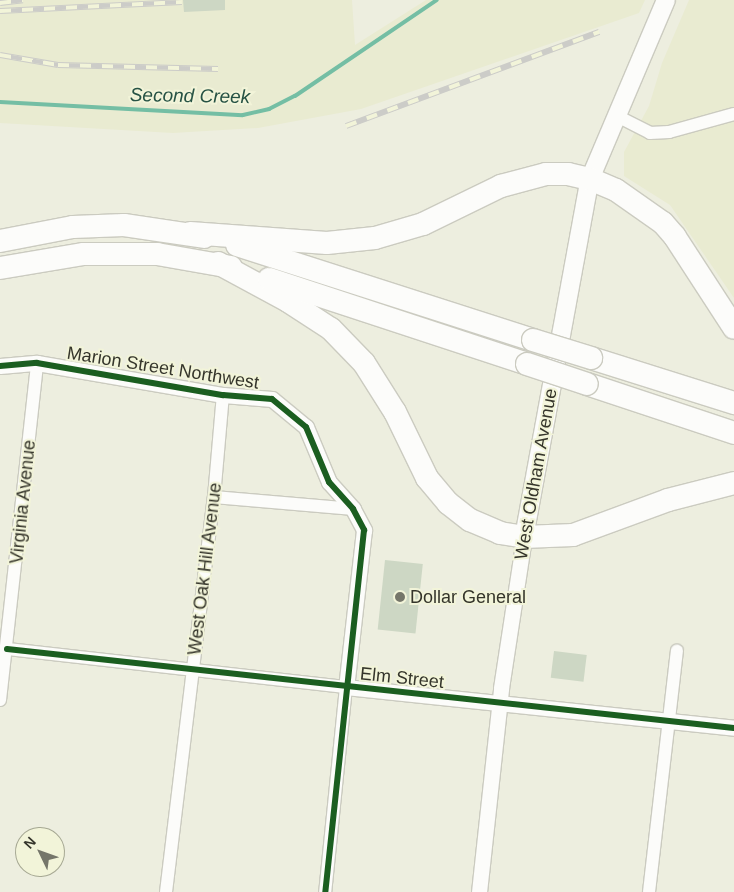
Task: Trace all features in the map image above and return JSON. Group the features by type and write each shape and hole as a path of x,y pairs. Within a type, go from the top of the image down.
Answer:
{"highway":[{"path":"0,241 73,227 124,225 190,234 327,243 375,238 423,224 501,186 528,177 546,174 590,179 616,190 662,223 675,237 734,328"},
{"path":"190,234 257,250 734,403"},
{"path":"0,268 84,254 157,254 218,263 734,433"},
{"path":"218,263 288,301 331,330 364,363 395,412 427,478 448,503 470,520 500,533 524,538 573,535 668,500 734,483"}],"main road":[{"name":"West Oldham Avenue","path":"524,538 590,179 615,115 666,0"}],"street":[{"path":"615,115 650,133 669,132 734,114"},
{"name":"Marion Street Northwest","path":"0,366 37,363 223,395 272,399 306,427 329,482 352,509 364,530 346,687"},
{"name":"Virginia Avenue","path":"0,700 37,363"},
{"name":"West Oak Hill Avenue","path":"166,892 214,496 223,395"},
{"path":"214,496 352,509"},
{"name":"West Oldham Avenue","path":"479,892 499,702 524,538"},
{"name":"Elm Street","path":"7,649 734,728"},
{"path":"649,892 677,651"},
{"path":"325,892 346,687"}],"shaded area":[{"path":"0,0 352,0 355,45 426,0 645,0 639,13 361,109 258,128 173,133 0,123"},
{"path":"689,0 734,0 734,298 670,205 624,176 624,152 649,106 662,63"}],"building":[{"path":"183,0 225,0 225,10 184,12"},
{"name":"Dollar General","path":"385,560 423,564 415,634 378,630"},
{"path":"554,651 587,655 583,682 551,678"}],"waterway":[{"name":"Second Creek","path":"0,102 243,115 269,109 295,96 437,0"}],"railway":[{"path":"0,3 23,0"},
{"path":"0,11 182,2"},
{"path":"346,126 599,32"},
{"path":"0,55 58,65 218,69"}],"cycle path":[{"path":"0,366 37,363 223,395 272,399 306,427 329,482 353,509 364,530 325,892"},
{"path":"7,649 734,728"}],"place":[{"name":"Dollar General","path":"400,597"}]}
